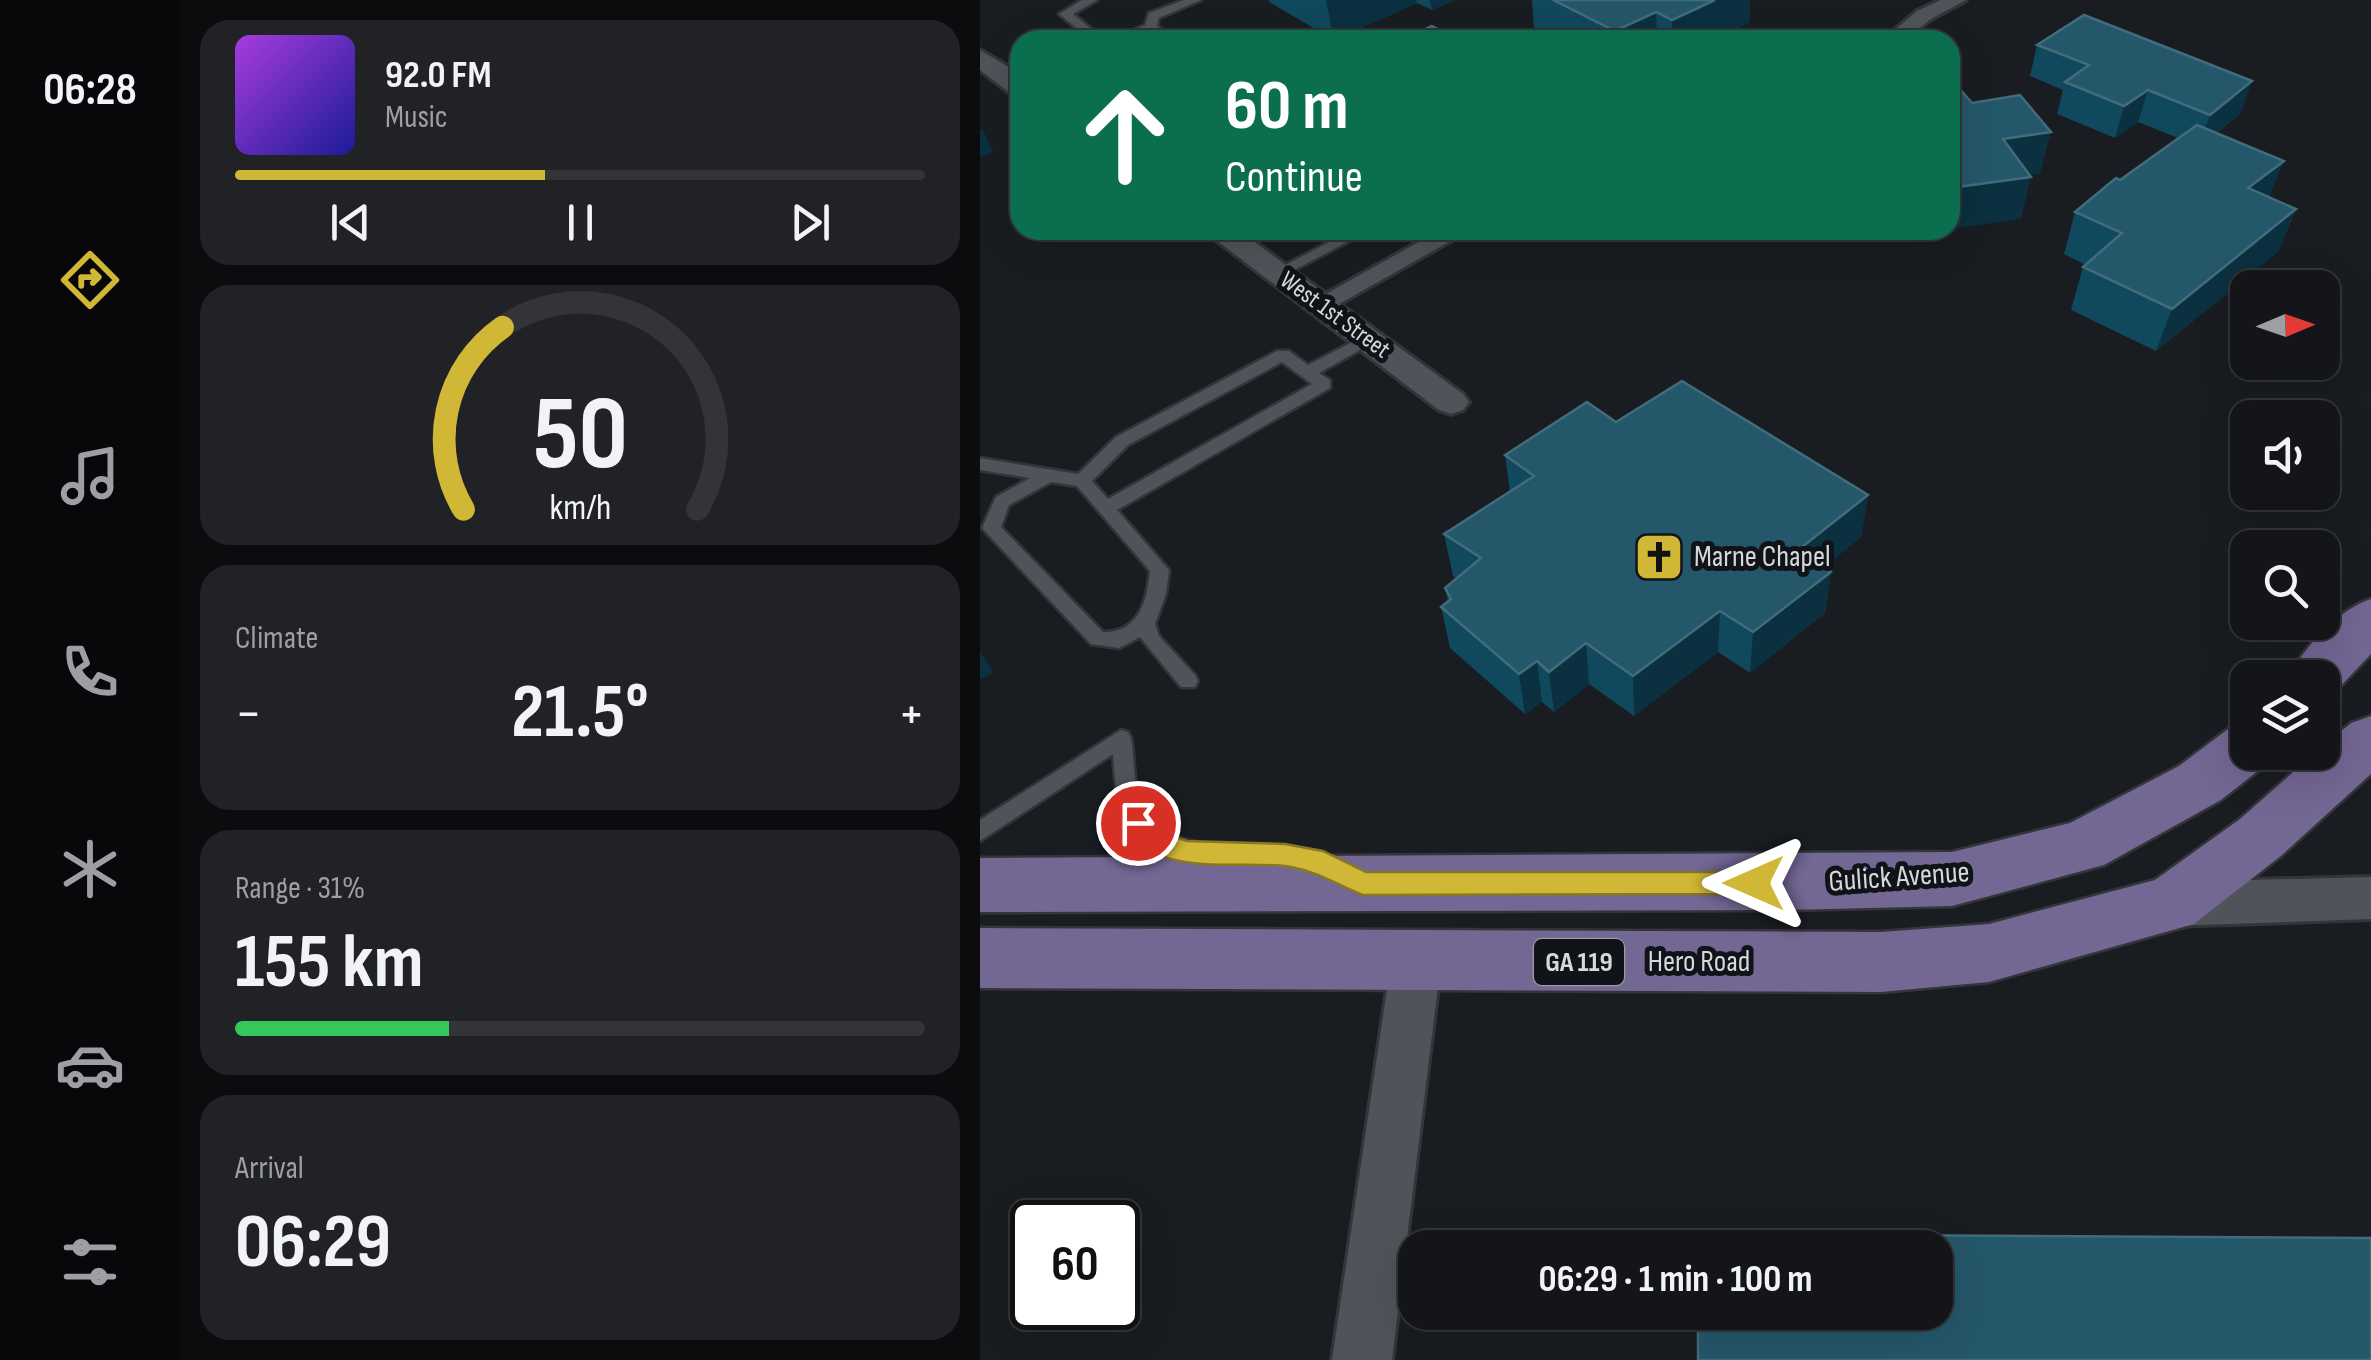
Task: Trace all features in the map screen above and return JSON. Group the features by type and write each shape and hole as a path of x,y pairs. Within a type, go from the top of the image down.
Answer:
{"main road":[{"name":"GA 119","path":"2172,904 2262,837 2371,739"},
{"name":"Gulick Avenue","path":"980,885 1952,879 2083,846 2200,784 2230,760"},
{"name":"Hero Road","path":"980,958 1416,962 1918,959 1989,953 2172,904"}],"street":[{"path":"1906,30 1956,0"},
{"path":"980,58 1010,76"},
{"name":"West 1st Street","path":"1232,240 1452,402"},
{"path":"1321,304 1439,240"},
{"path":"2172,904 2371,898"},
{"path":"1362,1360 1416,962"}],"lane":[{"path":"1087,30 1065,14 1091,0"},
{"path":"1151,28 1152,16 1195,0"},
{"path":"1145,30 1151,28"},
{"path":"1278,273 1336,240"},
{"path":"1307,373 1368,339"},
{"path":"1082,480 1122,441 1283,355 1324,384 1106,508"},
{"path":"980,464 1082,480 1160,570 1157,594 1144,624 1119,640 1098,639 991,528 1002,501 1050,475"},
{"path":"1144,624 1151,640 1188,681"},
{"path":"980,832 1121,738 1138,823 1155,841 1187,852 1285,855 1323,862 1363,884"}],"building":[{"path":"1553,0 1715,0 1672,20 1656,12 1613,30"},
{"path":"2084,15 2252,81 2210,115 2148,90 2124,106 2065,82 2089,65 2037,45"},
{"path":"1960,89 1972,103 2020,95 2051,132 2003,139 2031,177 1960,187"},
{"path":"2197,125 2284,161 2248,188 2296,209 2172,309 2083,267 2122,233 2075,212 2116,178 2120,180"},
{"name":"Marne Chapel","path":"1682,381 1868,495 1802,547 1831,572 1753,632 1720,611 1633,676 1586,643 1549,672 1537,661 1519,674 1441,607 1451,599 1445,588 1481,558 1444,534 1534,476 1505,455 1587,402 1616,422"},
{"path":"1953,1236 2371,1238 2371,1360 1698,1360 1698,1330 1953,1330"}],"place":[{"name":"Marne Chapel","path":"1659,557"}],"route":[{"path":"1138,823 1155,841 1187,852 1285,855 1323,862 1363,884 1754,883"}]}
